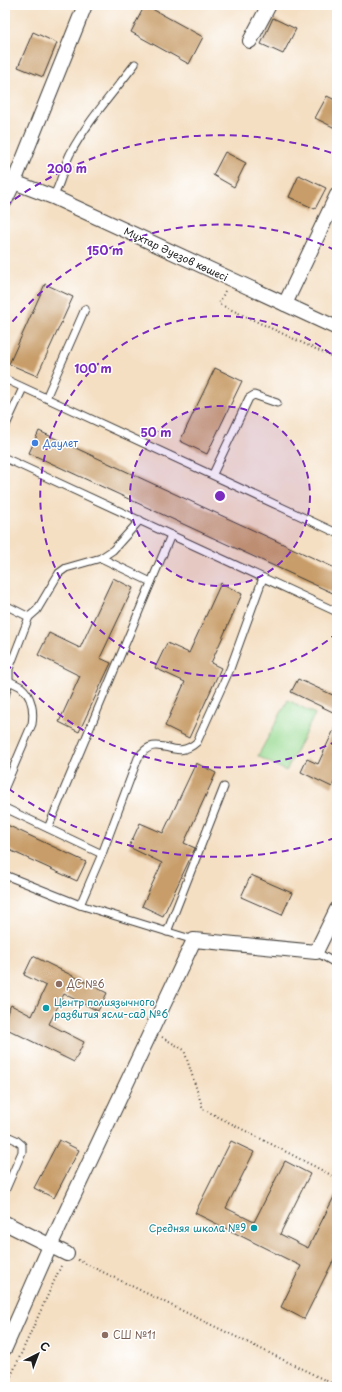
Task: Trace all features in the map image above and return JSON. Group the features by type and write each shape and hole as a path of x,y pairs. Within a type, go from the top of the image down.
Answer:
{"street":[{"path":"5,201 85,5"},
{"path":"250,41 269,5"},
{"name":"Мұхтар Әуезов көшесі","path":"14,182 53,197 337,328"},
{"path":"285,304 337,195"},
{"path":"5,1348 50,1246 194,940 316,952 337,909"},
{"path":"5,1223 67,1254"}],"lane":[{"path":"53,197 70,155 89,124 135,64"},
{"path":"46,398 85,309"},
{"path":"5,379 213,474 337,533"},
{"path":"5,427 23,388"},
{"path":"213,474 249,398 254,395 277,403"},
{"path":"5,458 337,612"},
{"path":"5,696 9,681 9,669 29,617 37,610 58,572 66,568 101,558 113,550 140,520"},
{"path":"48,828 171,535"},
{"path":"101,558 151,582"},
{"path":"80,905 102,854 138,758 146,748 155,745 179,750 187,750 197,742 230,669 263,578"},
{"path":"5,605 29,617"},
{"path":"5,787 32,724 33,716 33,708 26,693 21,687 9,681"},
{"path":"167,932 224,787"},
{"path":"5,808 102,854"},
{"path":"5,875 80,905 194,940"},
{"path":"316,952 337,964"},
{"path":"5,1135 16,1140 22,1145 22,1152 5,1191"}],"path":[{"path":"230,279 219,304 337,359"},
{"path":"151,1031 184,1050 203,1109 337,1178"},
{"path":"6,1387 67,1254 337,1386"}],"green space":[{"path":"288,700 315,714 286,771 258,756"}],"building":[{"path":"145,5 203,37 189,64 131,32"},
{"path":"273,18 296,29 283,54 261,44"},
{"path":"33,32 57,43 43,77 18,67"},
{"path":"327,96 337,101 337,129 315,118"},
{"path":"225,152 246,163 234,187 213,175"},
{"path":"299,175 326,188 315,209 289,197"},
{"path":"45,284 73,297 37,376 9,364"},
{"path":"215,368 242,381 207,454 180,441"},
{"path":"39,431 337,569 337,595 29,453"},
{"path":"113,578 133,588 100,658 111,663 79,732 59,722 80,676 38,655 49,633 80,648"},
{"path":"221,583 242,594 211,663 221,668 189,738 165,726 185,682 155,668 167,643 189,653"},
{"path":"298,679 337,697 337,714 291,692"},
{"path":"337,723 337,775 332,787 301,772 307,759 318,764"},
{"path":"196,763 216,773 184,843 195,848 163,916 142,906 162,863 129,847 140,823 163,833"},
{"path":"5,824 86,862 77,881 5,848"},
{"path":"251,875 292,893 282,915 241,897"},
{"name":"Центр полиязычного развития ясли-сад №6","path":"33,956 107,993 98,1011 64,994 49,1024 84,1042 74,1062 5,1028 5,1017 11,1005 32,1016 46,986 24,975"},
{"path":"59,1140 79,1150 54,1198 34,1188"},
{"name":"Средняя школа №9","path":"231,1141 254,1152 226,1208 254,1222 285,1161 310,1174 280,1234 308,1248 337,1191 337,1253 304,1319 281,1307 301,1266 195,1213"}],"place":[{"name":"Даулет","path":"35,443"},
{"name":"ДС №6","path":"59,984"},
{"name":"Центр полиязычного развития ясли-сад №6","path":"46,1008"},
{"name":"Средняя школа №9","path":"254,1228"},
{"name":"СШ №11","path":"105,1335"}]}
